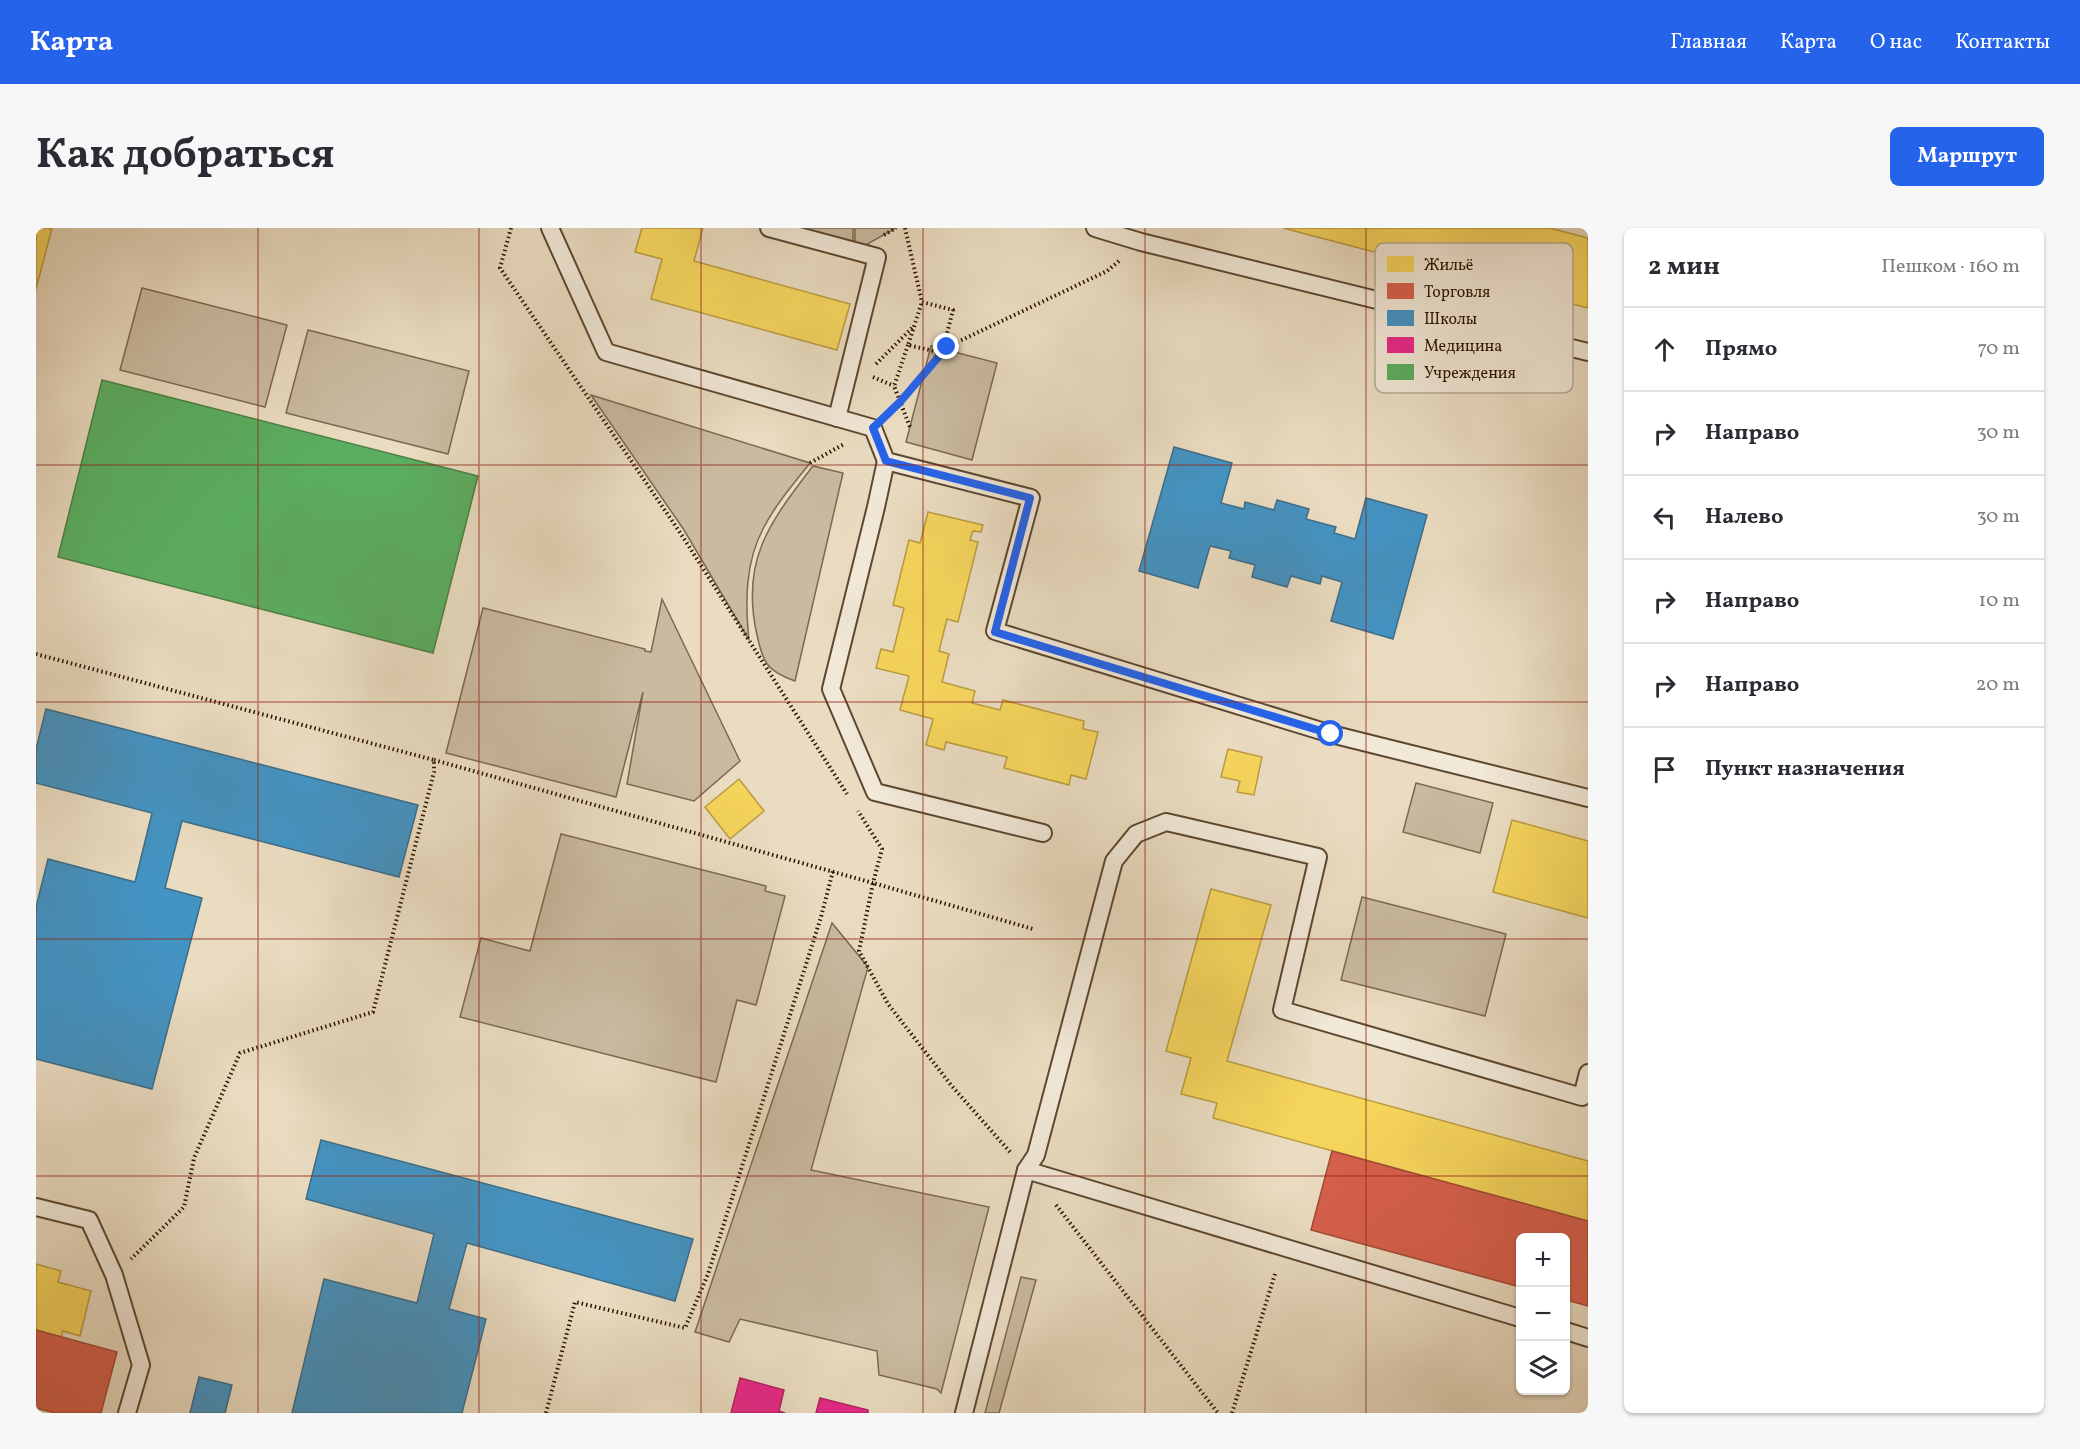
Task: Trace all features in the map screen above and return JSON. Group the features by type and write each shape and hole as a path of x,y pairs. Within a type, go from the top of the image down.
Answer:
{"lane":[{"path":"550,228 606,352 873,428 886,461 831,689 875,792 1043,833"},
{"path":"770,228 877,257 837,418"},
{"path":"1095,228 1141,242 1375,300"},
{"path":"1573,348 1588,352"},
{"path":"886,461 1030,498 995,632 1331,734 1588,798"},
{"path":"964,1413 1026,1170 1036,1155 1114,861 1136,834 1166,822 1318,857 1282,1010 1582,1097 1588,1072"},
{"path":"1026,1170 1516,1316"},
{"path":"36,1207 89,1220 114,1275 141,1365 127,1413"},
{"path":"1570,1332 1588,1338"}],"path":[{"path":"511,228 500,268 681,534 850,800"},
{"path":"905,228 922,302 894,386 910,427"},
{"path":"810,463 873,428 900,402 947,347 1107,271 1141,242"},
{"path":"922,302 953,310 942,353"},
{"path":"874,366 914,326"},
{"path":"908,345 942,353"},
{"path":"36,654 434,760 873,883 882,849 857,809"},
{"path":"114,1275 184,1207 194,1158 240,1053 373,1012 434,772 434,760"},
{"path":"546,1413 575,1302 685,1328 715,1251 822,917 833,871"},
{"path":"896,890 1033,929"},
{"path":"1232,1413 1275,1274"}],"shaded area":[{"path":"777,228 853,228 853,249"},
{"path":"855,228 896,228 855,251"},
{"path":"142,288 287,325 265,407 120,370"},
{"path":"308,330 469,371 448,454 286,413"},
{"path":"931,346 997,363 972,460 906,442"},
{"path":"591,395 810,463 774,510 753,554 747,597 749,640 684,530"},
{"path":"813,466 843,473 795,681 778,674 764,659 753,609 753,585 762,543 784,505"},
{"path":"662,599 740,761 694,801 627,784 643,692 616,797 446,753 483,608 651,652"},
{"path":"1416,783 1493,803 1480,853 1403,832"},
{"path":"561,834 766,886 765,891 785,896 756,1005 737,1000 716,1082 460,1017 481,938 530,951"},
{"path":"1362,897 1506,934 1485,1016 1341,980"},
{"path":"832,923 868,967 811,1170 989,1207 941,1393 937,1389 879,1375 877,1351 740,1319 729,1342 695,1332"},
{"path":"1021,1277 1036,1280 999,1413 985,1413"}],"building: Жильё":[{"path":"36,228 52,228 36,289"},
{"path":"642,228 703,228 694,261 850,304 837,350 651,299 662,259 635,252"},
{"path":"1283,228 1550,228 1588,238 1588,308 1573,304 1573,243 1375,243 1375,252"},
{"path":"928,512 983,525 981,532 973,531 970,540 978,542 958,622 947,619 939,651 949,654 942,682 975,691 972,703 1000,710 1003,700 1084,721 1083,729 1098,732 1086,779 1071,775 1069,785 1004,768 1007,757 946,742 944,750 926,745 933,719 900,710 909,676 876,668 881,649 893,652 904,608 893,605 909,540 920,543"},
{"path":"1228,749 1262,757 1254,795 1237,792 1240,781 1221,777"},
{"path":"739,779 764,811 730,839 705,807"},
{"path":"1512,820 1588,841 1588,918 1493,892"},
{"path":"1211,889 1271,905 1227,1061 1588,1161 1588,1221 1213,1118 1217,1103 1181,1094 1191,1058 1166,1051"},
{"path":"36,1264 61,1271 58,1282 91,1291 80,1336 63,1331 61,1337 36,1330"}],"building: Торговля":[{"path":"1332,1151 1588,1221 1588,1306 1570,1301 1570,1233 1516,1233 1516,1286 1311,1230"},
{"path":"36,1330 117,1352 101,1413 55,1413 36,1408"}],"building: Школы":[{"path":"1174,447 1232,463 1221,503 1244,509 1245,502 1274,510 1277,500 1309,509 1306,519 1336,527 1334,533 1355,539 1366,498 1427,515 1393,639 1331,621 1342,582 1322,576 1320,584 1291,576 1287,587 1252,577 1255,565 1229,558 1231,551 1210,546 1198,588 1139,571"},
{"path":"46,709 418,805 399,877 182,821 165,888 202,898 152,1089 36,1059 36,907 48,859 135,882 152,813 36,783 36,749"},
{"path":"321,1140 693,1239 675,1301 467,1243 449,1309 486,1319 462,1413 292,1413 324,1279 417,1303 434,1234 306,1199"},
{"path":"199,1377 232,1385 225,1413 190,1413"}],"building: Медицина":[{"path":"740,1378 784,1390 779,1411 785,1413 731,1413"},
{"path":"820,1398 868,1410 868,1413 816,1413"}],"building: Учреждения":[{"path":"102,380 478,476 433,653 58,557"}],"route":[{"path":"947,347 900,402 873,428 886,461 1030,498 995,632 1331,734"}]}
